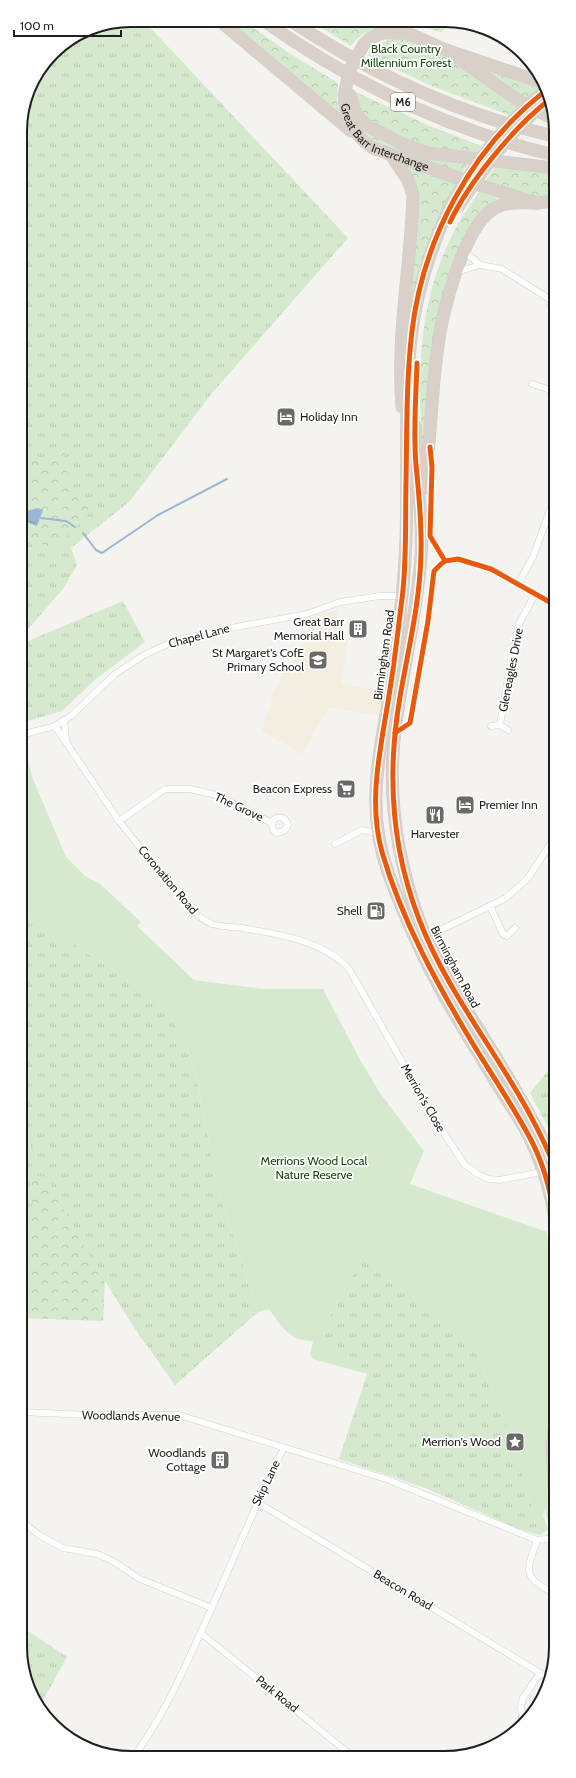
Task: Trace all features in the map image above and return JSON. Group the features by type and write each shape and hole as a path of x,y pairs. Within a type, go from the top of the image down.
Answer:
{"highway":[{"path":"227,27 362,141"},
{"name":"M6","path":"272,27 299,46 339,70 424,112 477,132 549,154"},
{"name":"M6","path":"301,27 372,69 424,94 503,123 549,135"},
{"path":"392,27 408,32"},
{"name":"Great Barr Interchange","path":"536,80 443,49 408,32 382,33 371,38 364,44 350,69 346,114 349,123 362,141 391,155 537,203 549,202"},
{"path":"443,49 524,104 548,115"},
{"path":"512,72 530,72"},
{"name":"Birmingham Road","path":"542,94 510,123 470,171 452,211 430,269 422,306 417,350 415,431 402,596 396,648 376,780 377,826 389,875 418,945 442,992 532,1140 540,1163 548,1178"},
{"path":"347,95 356,114 366,125 407,146 428,153 549,167"},
{"name":"Birmingham Road","path":"452,211 501,147 521,124 545,104"},
{"path":"391,155 408,180 413,195 402,316 400,372 413,462"},
{"path":"420,515 430,446 438,345 445,312 464,251 483,218 494,208 515,203 537,203"},
{"path":"413,462 430,446"},
{"name":"Birmingham Road","path":"413,462 420,515 421,554 416,605 395,733 392,773 395,829 404,872 418,918 426,937 454,991 508,1075 549,1155"},
{"path":"392,773 384,780 377,826 388,832 389,806 392,792"},
{"path":"540,1163 549,1163"}],"street":[{"path":"464,251 480,265"},
{"path":"457,272 480,265 504,269 549,301"},
{"path":"532,384 549,389"},
{"path":"430,446 432,467 430,536 445,561"},
{"path":"518,584 534,557 549,514"},
{"path":"395,733 410,723 428,621 434,571 445,561 458,559 491,569 549,602"},
{"name":"Gleneagles Drive","path":"500,725 511,659 519,624 535,594"},
{"name":"Chapel Lane","path":"27,733 55,726 64,720 115,674 144,655 177,640 307,614 340,602 380,596 402,596"},
{"name":"Coronation Road","path":"64,720 66,741"},
{"name":"Gleneagles Drive","path":"491,726 500,725 508,730"},
{"name":"Coronation Road","path":"55,726 119,821 180,898 200,917 213,924 243,928 305,942 327,950 340,959"},
{"name":"The Grove","path":"119,821 165,789 190,789 216,796 272,823"},
{"path":"335,844 362,830 377,826"},
{"path":"426,937 506,898 528,878 549,846"},
{"path":"490,906 503,934 506,936 515,928"},
{"name":"Merrion's Close","path":"340,959 349,969 432,1116 464,1164 479,1175 489,1179 500,1180 537,1173 548,1178"},
{"name":"Woodlands Avenue","path":"27,1412 89,1415 179,1415 284,1448"},
{"name":"Skip Lane","path":"138,1751 151,1734 173,1692 201,1633 257,1502 284,1448 386,1479 537,1540 549,1539"},
{"name":"Beacon Road","path":"257,1502 544,1676"},
{"path":"27,1524 33,1525 39,1535 63,1548 97,1554 111,1560 140,1579 212,1608"},
{"path":"537,1540 528,1570 531,1578 536,1584 549,1591"},
{"name":"Park Road","path":"201,1633 346,1751"},
{"path":"522,1715 521,1708 523,1698 540,1673"}],"shaded area":[{"name":"St Margaret's CofE Primary School","path":"337,610 337,634 348,638 341,683 383,692 379,716 329,707 302,754 262,731 276,686 307,637 317,615"}],"green space":[{"path":"150,27 348,238 213,392 129,502 71,548 77,565 63,589 27,630 27,125 29,111 35,91 41,79 63,53 79,41 104,31 118,28"},
{"name":"Black Country Millennium Forest","path":"234,27 252,27 289,53 338,83 337,99 340,118"},
{"name":"Black Country Millennium Forest","path":"320,27 387,28 367,32 358,38 351,46"},
{"path":"423,27 448,27 441,32"},
{"name":"Black Country Millennium Forest","path":"395,38 410,41 442,55 519,106 509,115 429,85 367,55 378,44"},
{"name":"Black Country Millennium Forest","path":"454,54 538,85 539,88 523,101"},
{"name":"Black Country Millennium Forest","path":"356,92 430,126 482,146 474,157 458,155 412,143 364,118 356,98"},
{"path":"358,122 429,158 468,163 461,175 406,156 380,144 358,127"},
{"path":"404,166 457,183 446,203 403,344 415,222"},
{"path":"495,167 549,173 549,196 538,199 483,184"},
{"path":"479,192 505,201 479,217 428,379 422,450 420,380 422,347 426,315 433,283 444,252 459,222"},
{"path":"64,452 69,481 94,509 54,549 27,537 28,462"},
{"path":"123,601 145,642 96,679 62,711 27,721 27,641"},
{"name":"Merrions Wood Local Nature Reserve","path":"27,756 33,779 66,857 85,876 100,884 141,922 137,926 194,980 264,989 323,989 359,1058 380,1093 424,1151 410,1184 547,1232 549,1255 549,1527 545,1510 543,1515 548,1529 541,1535 536,1534 537,1527 513,1441 473,1345 456,1327 390,1281 363,1257 333,1309 321,1344 367,1374 313,1359 310,1354 313,1341 298,1339 292,1336 282,1327 269,1309 258,1312 218,1189 196,1075 185,1044 169,1014 155,998 94,957 27,916"},
{"path":"27,916 94,957 155,998 169,1014 185,1044 196,1075 218,1189 258,1312 175,1385 135,1329 105,1281 103,1321 27,1318"},
{"path":"549,1069 549,1129 530,1093"},
{"path":"27,1138 33,1149 27,1155"},
{"path":"39,1176 47,1177 73,1227 104,1280 103,1321 32,1318 29,1316 31,1311 27,1308 27,1209 29,1210 33,1206 30,1185 34,1178"},
{"path":"363,1257 390,1281 457,1327 473,1345 513,1441 537,1527 536,1534 519,1529 423,1487 339,1459 367,1374 321,1344 333,1309"},
{"path":"27,1630 67,1657 43,1701 38,1693 29,1667 27,1653"}],"water":[{"path":"38,508 43,510 37,526 27,522 27,511"}],"waterway":[{"path":"83,533 96,550 102,553 158,515 227,479"},
{"path":"41,518 66,521 75,527"}],"cycle path":[{"path":"542,94 518,115 494,140 473,168 455,198 439,230 427,263 418,297 412,331 408,388 404,585 377,771 376,811 382,852 390,878 410,927 446,998 517,1114 535,1147 549,1191"},
{"path":"450,222 458,206 480,173 507,140 535,111 545,103"},
{"path":"417,363 415,440 421,520 421,554 416,608 396,725 393,781 397,837 402,864 410,892 419,919 430,944 456,993 528,1111 549,1154"},
{"path":"430,447 432,467 430,536 445,561"},
{"path":"395,733 410,723 428,621 434,571 441,564 445,561 458,559 491,569 549,602"}],"place":[{"name":"Holiday Inn","path":"286,417"},
{"name":"Great Barr Memorial Hall","path":"358,629"},
{"name":"St Margaret's CofE Primary School","path":"318,660"},
{"name":"Beacon Express","path":"346,789"},
{"name":"Premier Inn","path":"465,805"},
{"name":"Harvester","path":"435,815"},
{"name":"Shell","path":"376,911"},
{"name":"Merrion's Wood","path":"515,1442"},
{"name":"Woodlands Cottage","path":"220,1460"}]}
